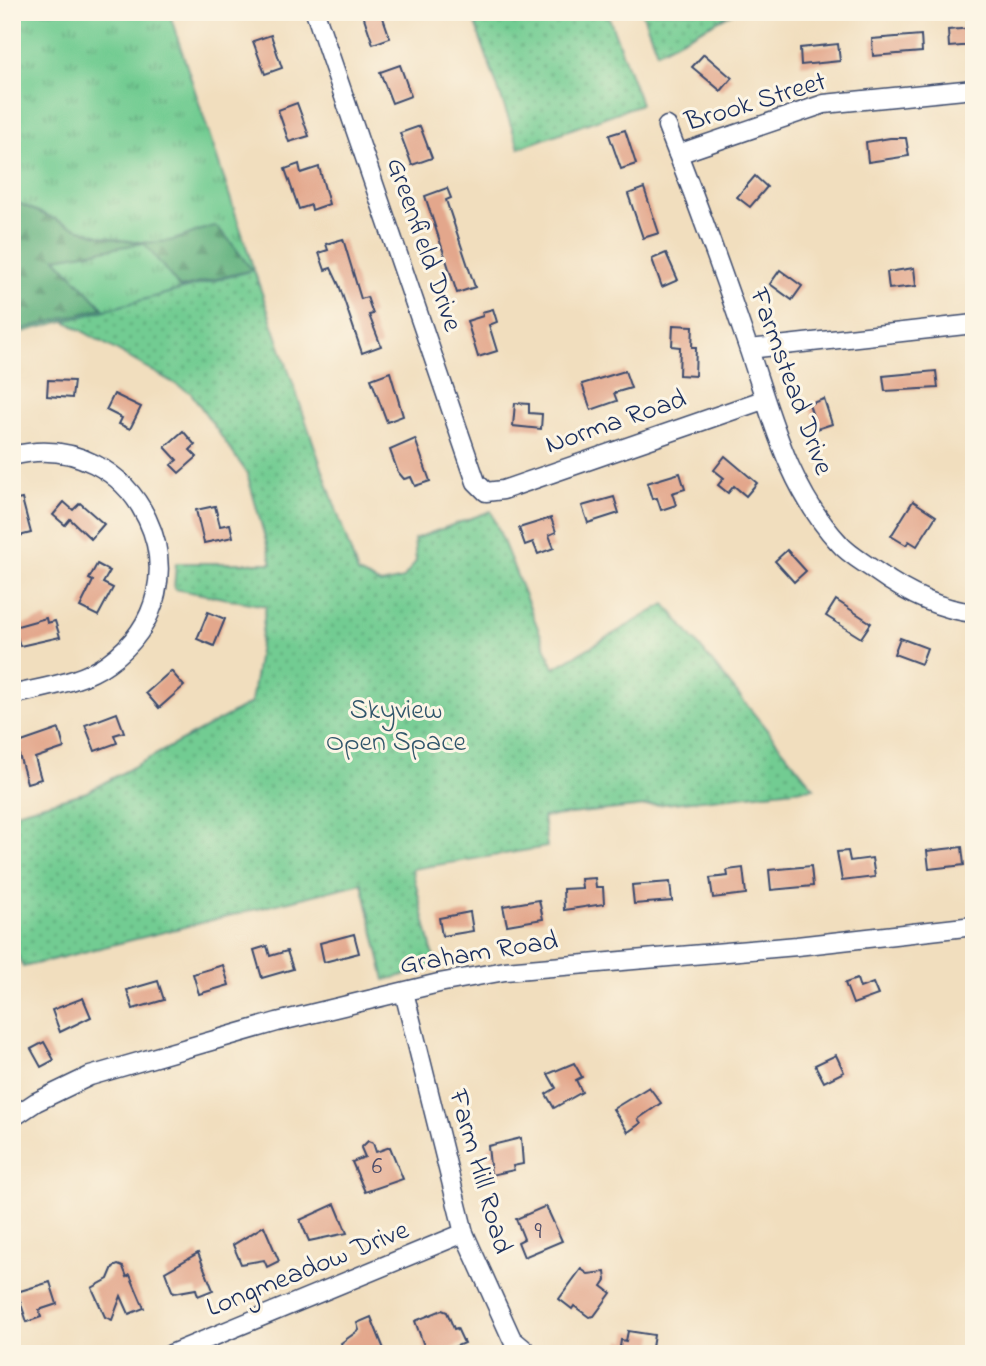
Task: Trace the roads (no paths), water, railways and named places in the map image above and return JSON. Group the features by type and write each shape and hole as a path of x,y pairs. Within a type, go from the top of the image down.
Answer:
{"street":[{"name":"Greenfield Drive","path":"315,12 476,482 486,492"},
{"name":"Brook Street","path":"678,154 824,104 974,89"},
{"name":"Farmstead Drive","path":"667,126 749,349 763,400 799,487 816,516 841,545 905,593 959,611 974,613"},
{"path":"749,349 974,324"},
{"name":"Norma Road","path":"486,492 503,490 763,400"},
{"path":"12,456 28,452 68,454 110,471 141,505 159,553 158,595 138,635 108,663 75,680 12,695"},
{"name":"Graham Road","path":"12,1118 36,1102 90,1076 277,1022 505,971 797,946 974,926"},
{"name":"Farm Hill Road","path":"404,992 464,1233 512,1339 530,1354"},
{"name":"Longmeadow Drive","path":"171,1354 464,1233"}],"park label":[{"name":"Skyview Open Space","path":"396,727"}]}
